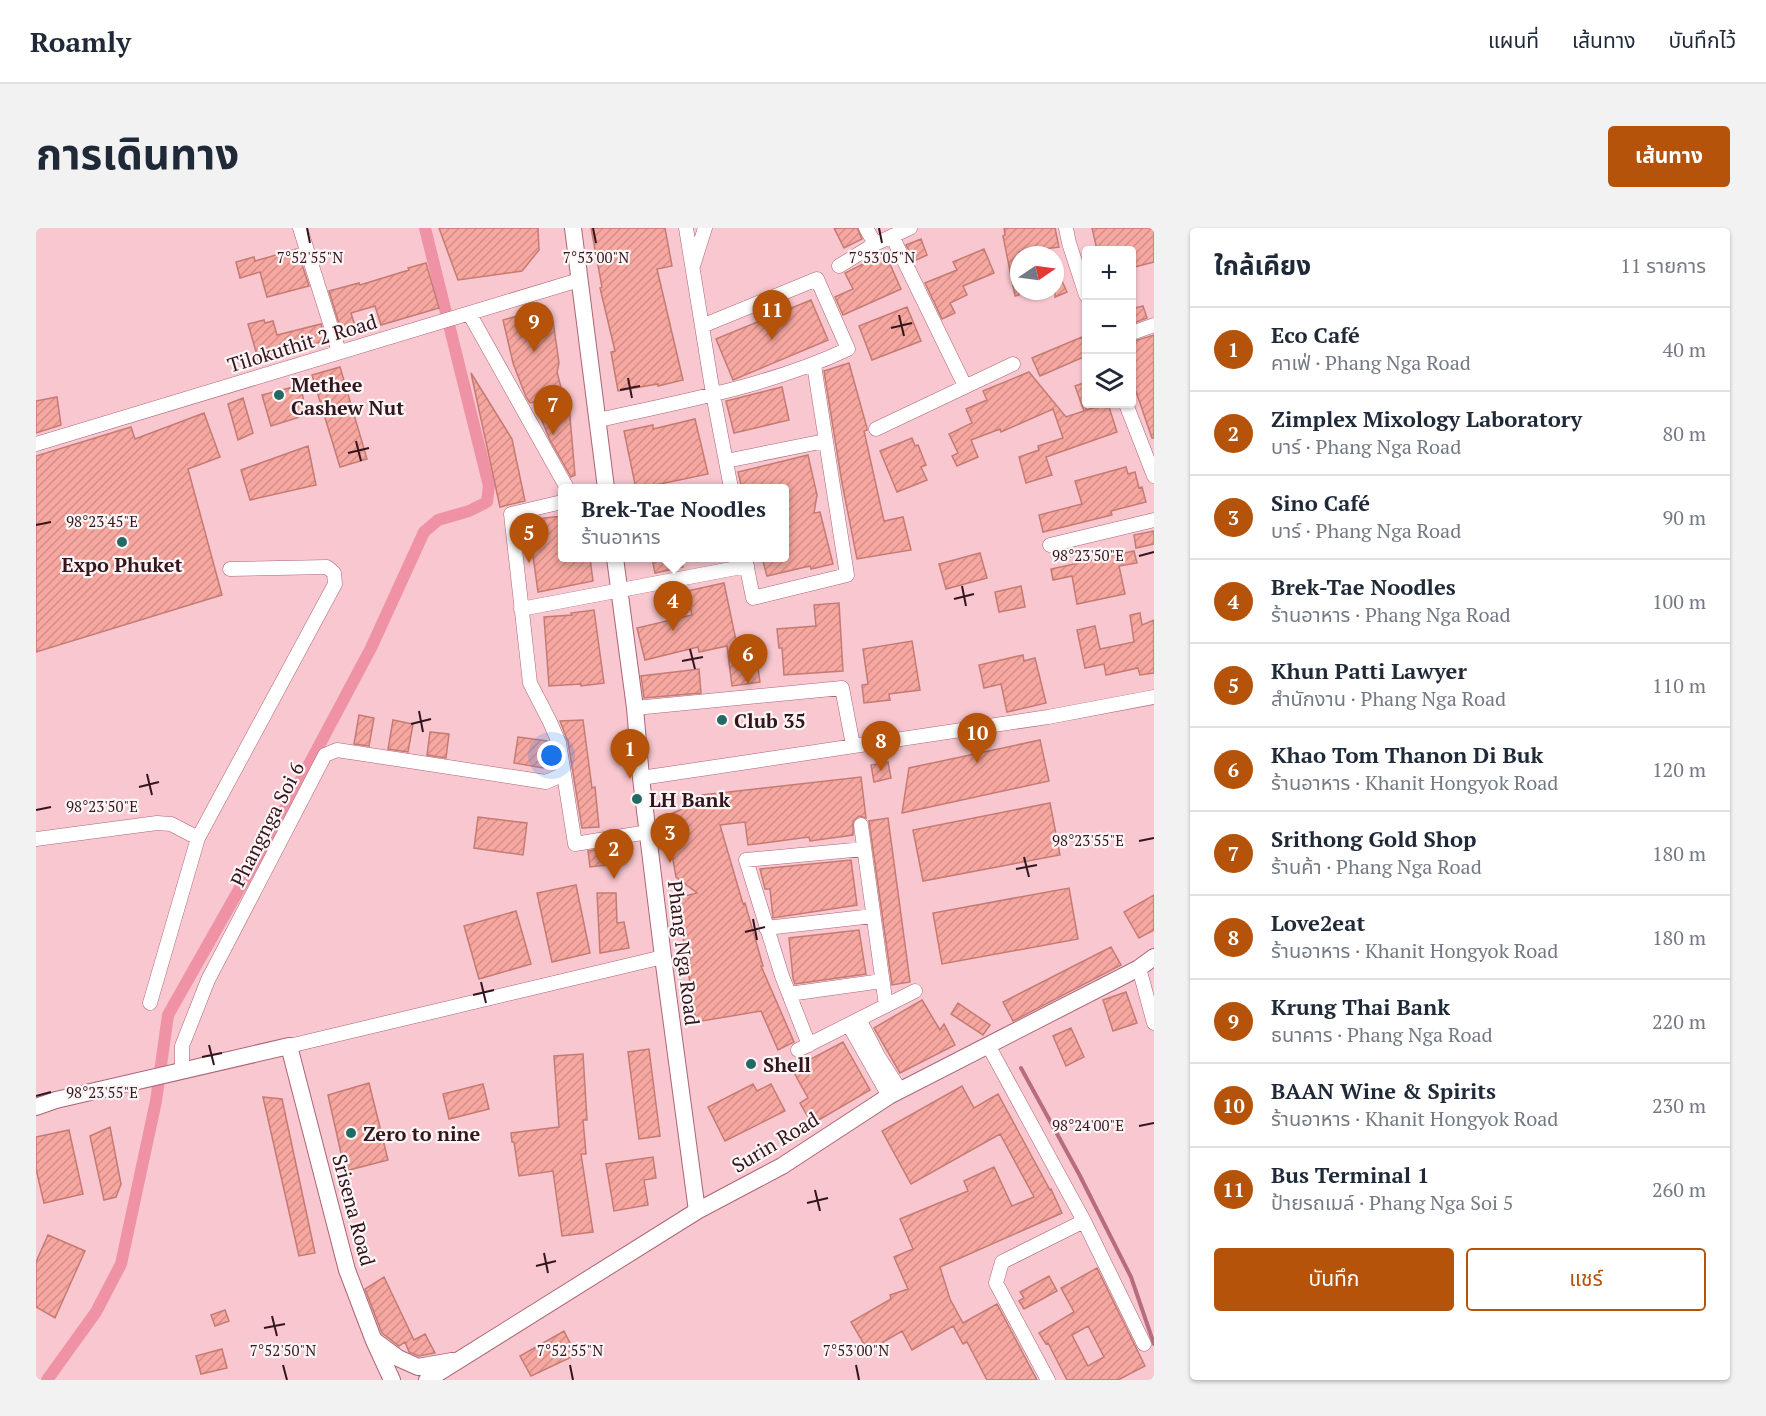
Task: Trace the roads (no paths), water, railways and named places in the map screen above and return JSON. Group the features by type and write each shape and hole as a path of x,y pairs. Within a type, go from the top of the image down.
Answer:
{"street":[{"path":"300,228 339,352"},
{"path":"573,228 605,484"},
{"path":"686,228 730,484"},
{"path":"692,271 705,228"},
{"path":"866,228 875,244"},
{"path":"839,266 875,244 910,228"},
{"path":"1066,228 1082,283"},
{"path":"892,236 965,387"},
{"path":"599,420 713,394 814,365 848,350 817,279 702,326"},
{"name":"Tilokuthit 2 Road","path":"36,444 579,280"},
{"path":"463,315 564,484"},
{"path":"1136,331 1154,325"},
{"path":"876,429 1013,364"},
{"path":"521,609 619,592 746,562 753,598 847,575 814,365"},
{"path":"1128,408 1154,476"},
{"path":"726,461 825,441"},
{"path":"558,503 511,514 530,683 559,743 575,844 648,832"},
{"path":"1050,545 1154,520"},
{"name":"Phang Nga Road","path":"615,562 635,708 641,778 663,957 697,1211"},
{"path":"150,1003 198,838 335,584 334,573 327,567 230,569"},
{"path":"635,708 842,688 853,745"},
{"path":"641,778 1048,717 1154,698"},
{"name":"Phangnga Soi 6","path":"178,1071 182,1046 208,980 325,755 337,750 546,782 564,774"},
{"path":"36,839 157,823 171,824 198,838"},
{"path":"861,825 886,1006"},
{"path":"864,849 746,860 804,1048 915,991"},
{"path":"766,928 873,916"},
{"path":"36,1104 663,957"},
{"name":"Surin Road","path":"427,1380 697,1211 782,1166 894,1093 1139,968 1154,957"},
{"path":"1139,968 1154,1023"},
{"path":"789,994 882,981"},
{"path":"854,1022 878,1056 894,1093"},
{"path":"988,1045 1084,1221 1144,1344"},
{"name":"Srisena Road","path":"289,1046 347,1270 374,1341 392,1380"},
{"path":"1048,1380 996,1282 1002,1262 1084,1221"},
{"path":"374,1341 399,1358 418,1367 459,1360"},
{"path":"448,1380 459,1360"}],"waterway":[{"path":"47,1380 96,1312 121,1264 156,1101 168,1015 297,787 371,648 424,532 438,520 469,511 487,502 489,486 425,228"},
{"path":"1021,1068 1079,1174 1131,1277 1154,1344"}],"place":[{"name":"Bus Terminal 1","path":"772,340"},
{"name":"Krung Thai Bank","path":"534,352"},
{"name":"Methee Cashew Nut","path":"279,395"},
{"name":"Srithong Gold Shop","path":"553,435"},
{"name":"Expo Phuket","path":"122,542"},
{"name":"Khun Patti Lawyer","path":"529,563"},
{"name":"Brek-Tae Noodles","path":"673,631"},
{"name":"Khao Tom Thanon Di Buk","path":"748,684"},
{"name":"Club 35","path":"722,720"},
{"name":"BAAN Wine & Spirits","path":"977,763"},
{"name":"Love2eat","path":"881,771"},
{"name":"Eco Café","path":"630,779"},
{"name":"LH Bank","path":"637,799"},
{"name":"Sino Café","path":"670,863"},
{"name":"Zimplex Mixology Laboratory","path":"614,879"},
{"name":"Shell","path":"751,1064"},
{"name":"Zero to nine","path":"351,1133"}]}
